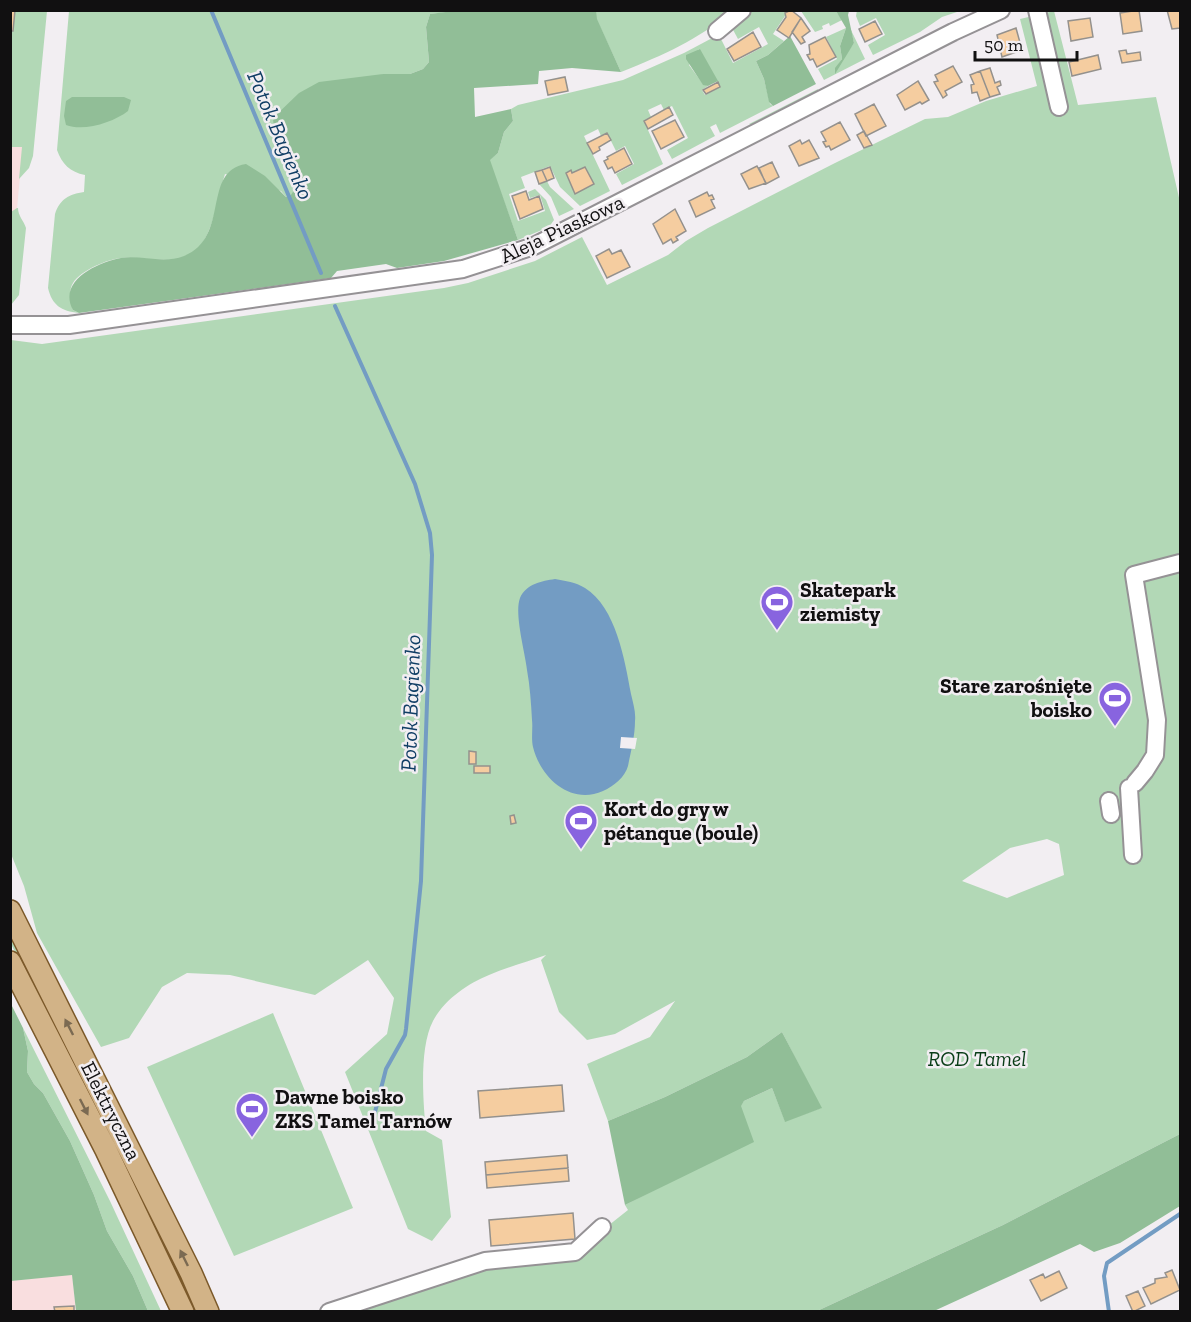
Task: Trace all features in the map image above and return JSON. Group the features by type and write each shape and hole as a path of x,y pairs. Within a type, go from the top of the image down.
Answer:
{"main road":[{"name":"Elektryczna","path":"10,911 208,1311"},
{"name":"Elektryczna","path":"10,962 141,1221 183,1311"}],"street":[{"path":"717,31 742,10"},
{"name":"Aleja Piaskowa","path":"10,324 69,325 463,269 498,259 534,246 953,32 1001,10"},
{"path":"1037,10 1059,107"},
{"path":"1133,855 1132,785 1155,755 1158,720 1134,575 1180,563"},
{"path":"329,1311 394,1297 485,1261 575,1252 602,1227"}],"shaded area":[{"path":"10,132 24,133 11,274 10,274"},
{"path":"72,1274 76,1311 11,1312 11,1281"}],"green space":[{"path":"461,10 596,11 597,19 621,72 572,68 539,71 538,84 474,88 475,117 511,109 513,121 504,132 498,153 490,160 518,240 444,261 397,268 386,264 337,271 331,278 79,313 73,310 70,300 71,290 75,282 91,269 121,258 176,258 198,247 207,235 219,191 224,179 232,169 246,164 265,176 286,197 291,195 294,190 275,143 273,118 299,93 319,82 383,74 410,74 423,69 429,62 426,27 430,14"},
{"path":"857,10 960,11 942,17 920,32 873,55 868,45 885,35 876,18 860,26 856,16"},
{"path":"10,11 47,11 33,156 29,168 19,179 22,147 12,147 11,171"},
{"path":"69,11 461,11 430,14 426,27 429,62 423,69 410,74 383,74 275,143 294,190 292,195 286,197 281,191 225,174 211,226 201,245 195,251 187,256 169,260 116,259 88,270 77,278 71,289 73,310 79,313 67,311 58,306 52,299 48,288 55,214 66,198 84,192 85,175 67,167 57,150"},
{"path":"596,11 733,11 706,31 680,46 621,72 596,18"},
{"path":"749,11 785,11 785,16 773,34 784,41 768,55 756,61 764,79 770,104 773,106 720,133 716,124 710,127 715,136 672,159 667,150 688,138 672,106 664,110 661,104 648,110 651,117 644,121 663,164 622,185 616,174 634,164 625,146 616,151 607,133 601,136 598,129 584,136 610,191 580,206 560,187 550,166 521,177 525,188 509,194 518,221 545,211 540,195 530,198 528,192 535,189 546,200 554,220 549,227 518,240 489,160 498,153 504,132 513,121 511,109 518,105 623,80 716,36 720,37 733,63 768,44 759,27 738,39 731,26","holes":["699,49 720,87 705,95 702,90 708,86 703,84 689,65"]},
{"path":"801,11 836,11 842,20 830,26 829,23 822,26 823,29 815,32"},
{"path":"836,11 849,11 854,43 835,74 835,68 842,59 840,46 846,28"},
{"name":"ROD Tamel","path":"1054,11 1078,105 1156,97 1180,202 1180,1134 1003,1225 817,1311 343,1311 483,1260 575,1252 628,1210 625,1205 690,1172 744,1101 772,1088 785,1121 821,1108 782,1032 747,1057 665,1097 608,1121 587,1064 650,1037 675,1001 615,1034 587,1040 559,1012 541,960 546,955 510,967 481,979 457,994 443,1006 429,1032 423,1075 426,1131 442,1140 451,1217 432,1241 408,1229 345,1072 387,1034 394,998 368,960 315,995 230,975 187,973 162,987 129,1038 101,1047 37,933 24,886 11,854 11,340 42,344 444,288 468,283 535,261 582,237 607,285 668,255 708,228 925,119 948,117 986,101 1037,86 1020,19","holes":["1047,839 1059,844 1064,875 1007,898 962,881 1010,848"]},
{"path":"846,28 840,46 842,59 834,71 854,43 850,28 865,59 824,80 818,69 837,59 826,37"},
{"path":"790,36 816,84 773,106 769,102 764,79 756,61 768,55"},
{"path":"700,49 718,81 708,86 703,85 686,59 686,55"},
{"path":"818,89 817,94 754,126 749,124"},
{"path":"72,97 124,97 131,100 128,111 107,122 90,127 73,127 66,125 64,116 66,101"},
{"path":"547,181 550,187 574,209 559,216 551,197 539,184"},
{"path":"17,208 26,228 19,295 11,305 11,212"},
{"path":"10,927 117,1141 112,1144 11,944"},
{"path":"11,1004 23,1028 28,1051 27,1072 43,1093 70,1141 107,1231 133,1276 148,1311 76,1311 72,1275 11,1281"},
{"name":"Dawne boisko ZKS Tamel Tarnów","path":"273,1013 353,1208 234,1256 147,1067"},
{"path":"23,1028 110,1201 161,1311 148,1311 133,1276 107,1231 70,1141 43,1093 27,1072 28,1051"},
{"path":"782,1032 822,1108 785,1122 772,1088 744,1101 741,1106 754,1142 625,1205 608,1121 665,1097 747,1057"},
{"path":"1180,1134 1180,1206 1120,1243 1094,1252 1080,1244 934,1311 817,1311 1003,1225"},
{"path":"122,1148 199,1311 191,1311 115,1152"}],"water":[{"path":"555,579 585,588 596,597 612,621 622,651 635,711 634,738 627,770 611,787 591,794 580,795 569,792 550,779 537,759 532,744 530,688 518,605 523,593 530,586"}],"pier":[{"path":"621,737 637,738 635,749 620,748"}],"building":[{"path":"10,10 15,10 13,31 10,31"},
{"path":"791,10 801,18 789,38 777,30 786,17 785,13"},
{"path":"1139,10 1142,31 1123,34 1120,13"},
{"path":"1167,10 1180,10 1180,28 1172,29"},
{"path":"801,18 810,31 802,37 805,42 801,44 792,32"},
{"path":"1090,18 1093,37 1071,41 1068,21"},
{"path":"875,21 882,34 865,42 859,29"},
{"path":"1016,28 1022,50 1002,57 997,35"},
{"path":"753,32 761,47 734,61 727,49"},
{"path":"825,37 836,57 817,67 813,59 810,60 807,55 810,54 809,45"},
{"path":"1126,50 1127,54 1140,52 1141,60 1122,63 1119,51"},
{"path":"1098,55 1101,69 1072,76 1069,62"},
{"path":"953,66 962,82 945,91 947,95 943,98 934,82 938,81 935,75"},
{"path":"990,68 995,83 1000,81 1001,85 997,87 1000,94 990,97 980,71"},
{"path":"980,71 990,97 980,101 977,92 972,93 971,85 974,84 970,75"},
{"path":"565,77 568,91 548,95 545,81"},
{"path":"918,81 929,100 905,110 897,95"},
{"path":"718,82 720,87 706,94 703,90"},
{"path":"874,104 886,126 866,136 855,114"},
{"path":"669,107 673,115 648,129 644,121"},
{"path":"675,120 684,137 661,149 652,131"},
{"path":"840,122 850,140 831,150 823,142 826,141 821,132"},
{"path":"864,131 872,145 864,148 857,135"},
{"path":"607,133 611,140 599,147 600,150 593,154 587,143"},
{"path":"800,140 802,144 809,140 819,158 799,166 789,146"},
{"path":"624,148 632,164 615,173 612,167 608,169 604,161"},
{"path":"772,162 779,177 766,184 759,168"},
{"path":"757,166 766,183 749,189 741,174"},
{"path":"550,167 554,178 547,181 542,170"},
{"path":"585,167 594,184 575,194 566,173 571,170 572,173"},
{"path":"542,170 547,181 539,184 535,172"},
{"path":"526,191 529,200 539,196 543,209 520,219 512,196"},
{"path":"707,192 714,199 711,200 715,208 696,217 689,201"},
{"path":"675,209 686,231 676,237 678,240 673,243 671,239 663,244 653,224"},
{"path":"609,249 612,254 621,250 630,267 607,278 596,256"},
{"path":"469,751 476,752 476,764 469,764"},
{"path":"474,766 490,766 490,773 474,773"},
{"path":"514,815 516,823 511,824 510,816"},
{"path":"562,1085 564,1111 480,1118 478,1091"},
{"path":"567,1155 568,1168 486,1175 485,1162"},
{"path":"568,1168 569,1181 487,1188 486,1175"},
{"path":"573,1213 575,1239 491,1246 489,1220"},
{"path":"1172,1270 1180,1290 1151,1304 1143,1288 1155,1283 1155,1279 1167,1277 1165,1273"},
{"path":"1059,1271 1067,1288 1041,1301 1030,1280 1043,1274 1045,1278"},
{"path":"1138,1291 1145,1306 1133,1312 1126,1296"},
{"path":"74,1306 74,1312 55,1312 54,1307"}],"waterway":[{"name":"Potok Bagienko","path":"211,10 321,273"},
{"name":"Potok Bagienko","path":"335,306 415,484 430,533 432,555 421,881 406,1029 386,1069 375,1112"},
{"path":"1109,1312 1104,1276 1107,1263 1180,1214"}],"place":[{"name":"Skatepark ziemisty","path":"777,631"},
{"name":"Stare zarośnięte boisko","path":"1115,727"},
{"name":"Kort do gry w pétanque (boule)","path":"581,850"},
{"name":"Dawne boisko ZKS Tamel Tarnów","path":"252,1138"}]}
